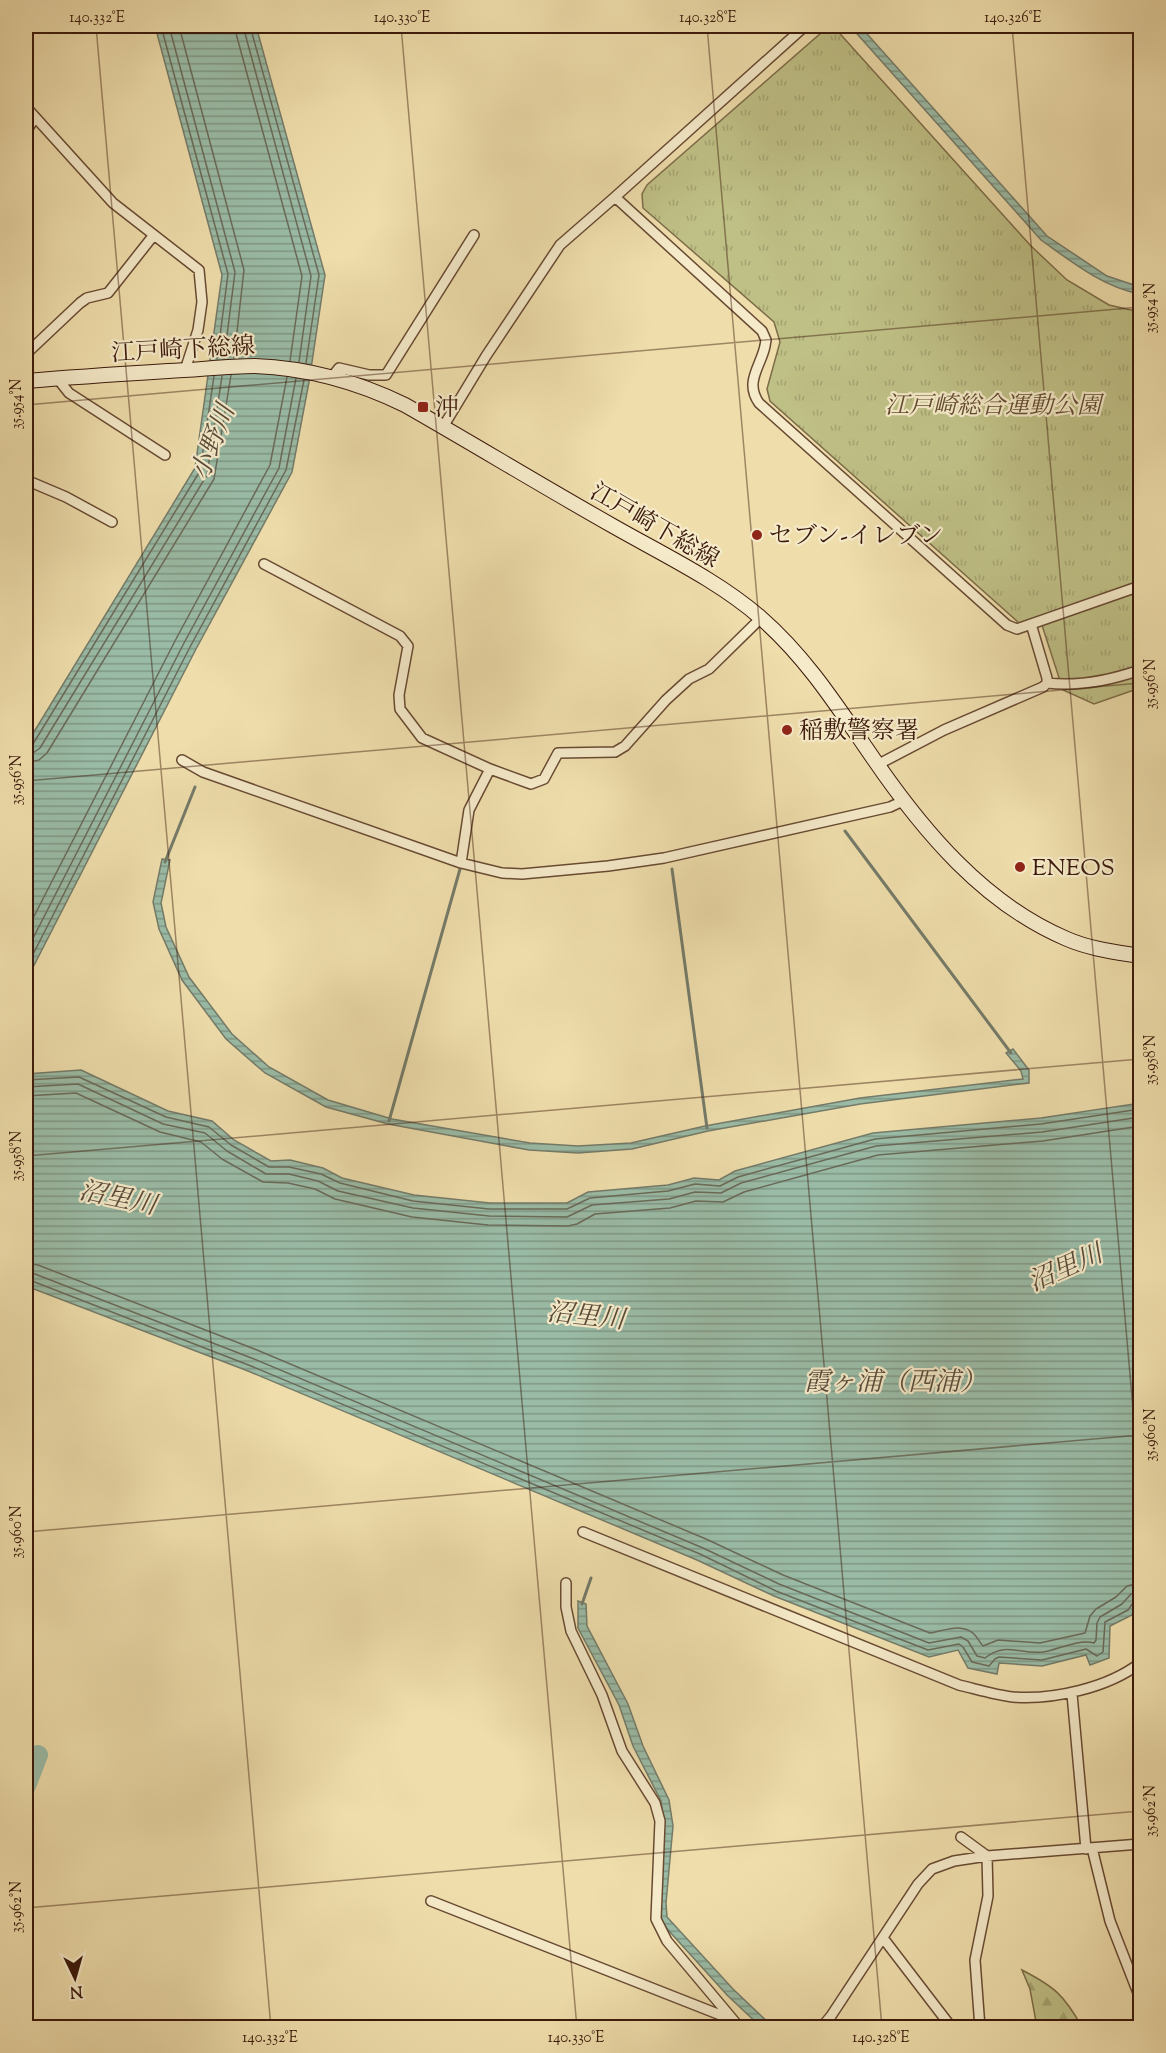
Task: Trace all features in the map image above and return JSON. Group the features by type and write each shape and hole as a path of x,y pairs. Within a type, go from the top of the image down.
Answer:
{"main road":[{"name":"江戸崎下総線","path":"26,381 254,366 325,376 383,395 443,427 692,571 761,618 815,676 903,801 951,856 1006,904 1051,931 1087,946 1140,956"}],"street":[{"path":"443,427 486,356 560,245 805,26"},
{"path":"26,107 113,203 199,270 202,302 189,370"},
{"path":"26,132 35,117"},
{"path":"615,197 762,331 766,340 765,346 752,384 753,394 759,403 1007,625 1017,629 1140,586"},
{"path":"325,376 339,368 369,375 386,375 474,235"},
{"path":"26,354 80,303 87,298 108,293 153,236"},
{"path":"57,378 69,393 165,455"},
{"path":"26,480 66,497 112,522"},
{"path":"264,564 400,636 408,646 399,695 399,710 422,738 490,769 531,784 544,779 558,753 615,752 625,747 666,700 689,679 710,669 761,618"},
{"path":"1031,624 1047,683"},
{"path":"877,765 944,730 1043,687 1047,683 1110,680 1140,670"},
{"path":"182,760 203,772 461,863 501,873 555,873 663,858 890,807 903,801"},
{"path":"461,863 469,810 490,769"},
{"path":"583,1532 959,1685 1013,1697 1072,1694 1131,1671 1140,1663"},
{"path":"566,1583 566,1606 571,1631 602,1695 622,1750 655,1803 660,1821 656,1919 667,1941 740,2028"},
{"path":"1072,1694 1089,1849 1110,1921 1140,1998"},
{"path":"961,1837 987,1856"},
{"path":"821,2028 918,1884 932,1869 954,1860 987,1856 1140,1844"},
{"path":"980,2028 975,1960 988,1896 987,1856"},
{"path":"432,1901 731,2019"},
{"path":"883,1938 952,2028"}],"green space":[{"name":"江戸崎総合運動公園","path":"829,26 833,26 1031,246 1067,280 1109,305 1140,312 1140,688 1094,704 1063,690 1039,616 1019,623 770,401 767,389 780,342 774,322 643,208 642,194 647,185"},
{"path":"1022,1970 1058,1993 1082,2027 1037,2027 1030,1989"}],"water":[{"name":"小野川","path":"155,26 256,26 325,275 309,382 292,472 196,649 26,981 26,745 195,468 222,275"},
{"path":"850,26 860,26 1047,236 1107,276 1140,287 1140,294 1126,291 1101,280 1041,240"},
{"path":"162,859 170,860 161,903 166,927 189,977 232,1034 269,1067 328,1100 392,1119 530,1143 578,1146 631,1143 705,1126 860,1098 1023,1079 1021,1071 1006,1053 1013,1049 1029,1070 1029,1083 860,1104 708,1131 632,1149 578,1153 529,1150 388,1124 326,1107 265,1073 226,1039 182,980 159,929 153,902"},
{"name":"霞ヶ浦（西浦）","path":"81,1070 168,1111 212,1121 234,1140 271,1161 290,1160 323,1168 342,1178 414,1195 490,1203 567,1203 588,1192 668,1185 694,1178 719,1180 735,1171 873,1133 1041,1118 1140,1103 1140,1602 1132,1615 1110,1626 1109,1658 1090,1665 1086,1655 1042,1666 999,1663 997,1674 968,1668 958,1650 929,1657 774,1596 697,1560 248,1371 26,1286 26,1074"},
{"path":"578,1601 586,1604 587,1626 628,1704 643,1746 669,1800 673,1826 666,1903 667,1917 733,1989 773,2027 761,2027 727,1995 660,1921 664,1825 661,1801 633,1746 619,1705 578,1628"}],"waterway":[{"path":"165,862 195,787"},
{"path":"845,831 1011,1053"},
{"path":"389,1121 460,869"},
{"path":"672,869 707,1128"},
{"path":"582,1604 591,1578"},
{"path":"26,1786 38,1755"}],"place":[{"name":"沖","path":"423,407"},
{"name":"セブン-イレブン","path":"757,535"},
{"name":"稲敷警察署","path":"787,730"},
{"name":"ENEOS","path":"1020,867"}],"water label":[{"name":"沼里川","path":"118,1197"},
{"name":"沼里川","path":"1065,1267"},
{"name":"沼里川","path":"586,1315"}]}
